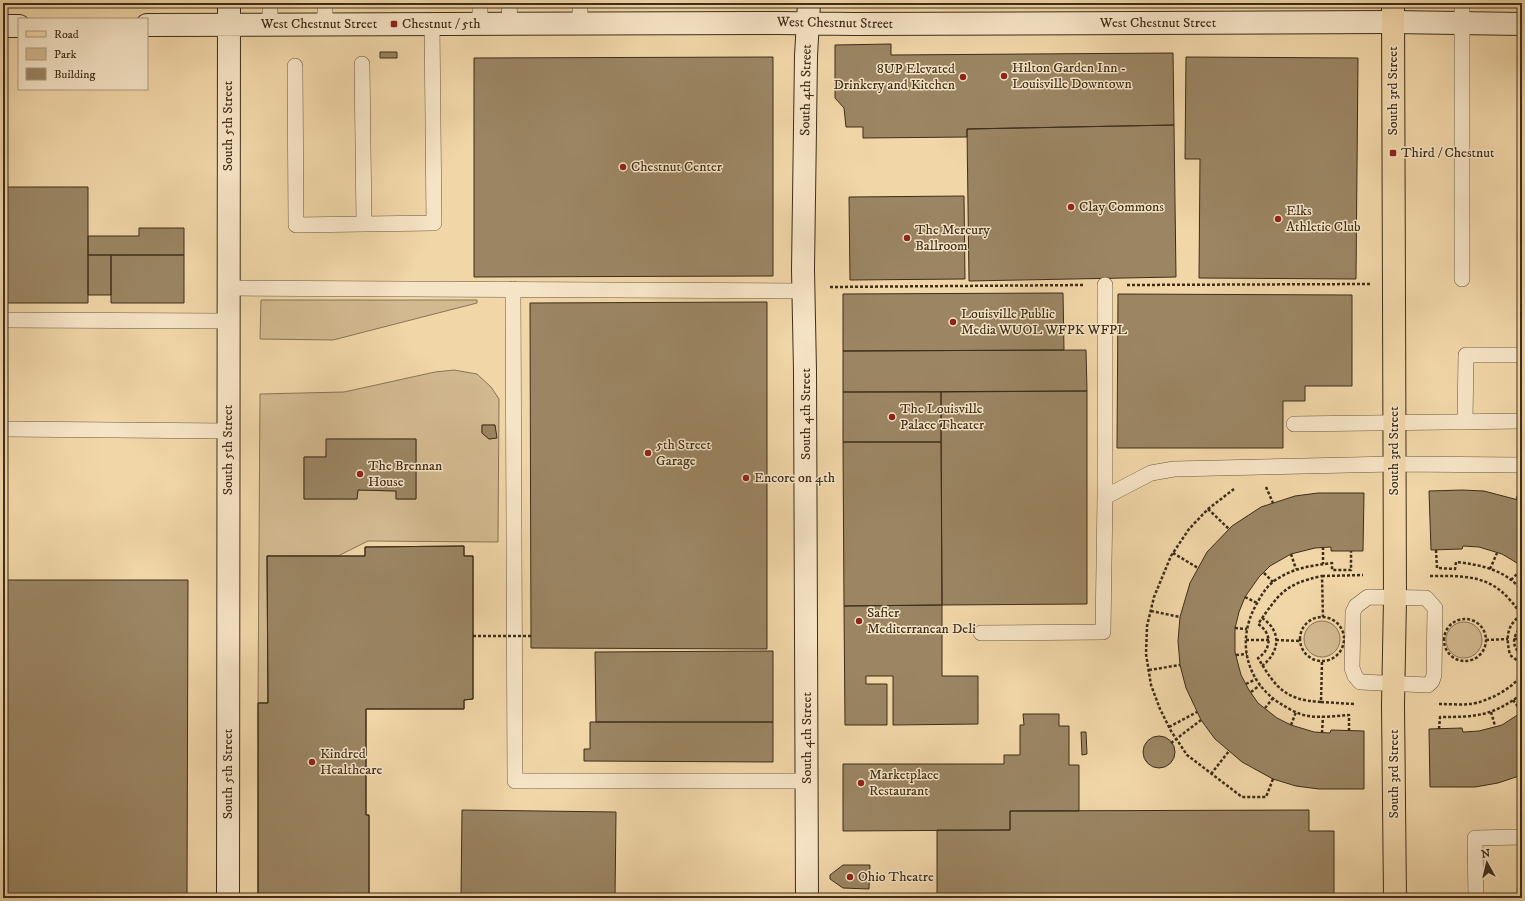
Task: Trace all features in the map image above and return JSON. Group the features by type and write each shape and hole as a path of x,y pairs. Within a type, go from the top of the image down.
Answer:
{"main road":[{"name":"South 3rd Street","path":"1393,13 1395,898"}],"street":[{"name":"South 5th Street","path":"228,898 229,3"},
{"name":"West Chestnut Street","path":"148,25 270,25 325,14 432,24 480,14 580,13 808,13 869,24 1393,13 1462,13 1522,24"},
{"name":"South 4th Street","path":"807,898 808,781 806,379 803,291 808,13"},
{"path":"3,26 18,26"}],"lane":[{"path":"270,3 270,25"},
{"path":"1462,13 1462,279"},
{"path":"294,66 296,224 434,223 432,24"},
{"path":"362,64 364,224"},
{"path":"981,633 1103,632 1105,497 1105,285"},
{"path":"228,288 803,291"},
{"path":"513,289 515,781 808,781"},
{"path":"3,320 228,321"},
{"path":"1465,422 1466,355 1522,355"},
{"path":"1294,424 1522,421"},
{"path":"3,430 228,431"},
{"path":"1105,497 1151,473 1174,469 1394,464 1522,465"},
{"path":"1368,597 1395,599 1426,598 1435,608 1434,675 1432,681 1428,685 1360,682 1354,676 1352,668 1352,618 1356,606 1368,597"},
{"path":"1476,898 1475,838 1522,837"}],"path":[{"path":"1239,485 1208,509 1189,529 1173,553 1154,597 1147,626 1146,654 1151,685 1169,727 1187,755 1242,796 1266,797 1273,779"},
{"path":"1265,485 1273,503"},
{"path":"1517,499 1522,485"},
{"path":"1208,509 1229,529"},
{"path":"1323,547 1323,564"},
{"path":"1436,550 1437,568 1455,569 1456,562 1479,565 1507,576 1522,591"},
{"path":"1349,731 1349,716 1309,716 1296,712 1273,698 1260,685 1248,662 1246,640 1247,629 1257,603 1262,593 1273,582 1296,569 1309,565 1332,563 1332,570 1351,570 1351,551"},
{"path":"1173,553 1198,568"},
{"path":"1490,569 1497,553"},
{"path":"1291,554 1296,569"},
{"path":"1511,580 1522,569"},
{"path":"1264,572 1273,582"},
{"path":"1321,702 1296,699 1285,693 1270,677 1258,658 1264,652 1269,640 1267,632 1258,624 1279,595 1289,586 1304,580 1322,576 1323,617"},
{"path":"1245,597 1257,603"},
{"path":"1151,611 1180,617"},
{"path":"1521,615 1510,625 1508,639 1510,655 1522,664"},
{"path":"1323,617 1331,619 1339,624 1343,631 1345,640 1343,648 1338,656 1331,660 1322,662 1313,660 1306,655 1300,641 1302,630 1307,623 1314,618 1323,617"},
{"path":"1262,618 1274,629 1276,640 1274,654 1269,661 1262,666"},
{"path":"1465,619 1480,625 1486,640 1480,655 1473,660 1465,661 1450,655 1445,648 1444,640 1445,632 1450,625 1456,620 1465,619"},
{"path":"1522,626 1515,634 1514,639 1516,650 1522,655"},
{"path":"1235,628 1247,629"},
{"path":"473,636 531,636"},
{"path":"1486,640 1508,639"},
{"path":"1514,639 1522,639"},
{"path":"1246,640 1269,640"},
{"path":"1276,640 1300,641"},
{"path":"1236,655 1247,654"},
{"path":"1149,670 1180,665"},
{"path":"1246,684 1256,679"},
{"path":"1251,692 1260,685"},
{"path":"1440,729 1440,717 1461,717 1486,714 1508,704 1522,694"},
{"path":"1265,708 1273,698"},
{"path":"1513,700 1522,712"},
{"path":"1169,727 1197,712"},
{"path":"1291,725 1296,712"},
{"path":"1491,712 1495,726"},
{"path":"1322,733 1323,716"},
{"path":"1171,743 1201,720"},
{"path":"1211,774 1229,751"}],"green space":[{"path":"261,300 477,300 477,303 333,340 260,339"},
{"path":"454,370 477,374 491,387 499,399 498,542 368,541 338,556 268,556 268,703 258,703 260,394 344,392 435,372","holes":["482,425 495,425 496,438 489,439 482,433","327,439 416,439 416,499 396,499 396,491 358,490 357,499 304,499 304,457 326,457"]},
{"path":"1322,621 1335,626 1340,639 1335,652 1322,657 1309,652 1304,639 1309,626"},
{"path":"1464,622 1477,627 1482,640 1477,653 1464,658 1451,653 1446,640 1451,627"}],"building":[{"name":"Hilton Garden Inn - Louisville Downtown","path":"891,44 891,55 1173,53 1174,125 967,129 967,137 863,138 863,127 846,127 844,108 835,98 835,45"},
{"path":"380,52 397,52 397,58 380,58"},
{"name":"Chestnut Center","path":"773,57 773,276 474,277 474,58"},
{"name":"Elks Athletic Club","path":"1186,57 1358,58 1356,279 1199,278 1200,159 1185,159"},
{"name":"Clay Commons","path":"1174,125 1176,277 969,281 967,129"},
{"path":"3,187 88,187 88,303 3,303"},
{"name":"The Mercury Ballroom","path":"964,196 965,279 850,280 849,197"},
{"path":"139,228 184,228 184,255 88,255 88,236 139,236"},
{"path":"88,255 111,255 111,295 88,295"},
{"path":"111,255 184,255 184,303 111,303"},
{"name":"Louisville Public Media WUOL WFPK WFPL","path":"1063,293 1064,350 843,351 843,294"},
{"path":"1118,294 1352,295 1352,386 1305,386 1305,401 1283,401 1283,448 1117,448"},
{"path":"767,302 767,649 531,648 530,303"},
{"path":"1086,350 1087,391 843,392 843,351"},
{"path":"1087,391 1087,604 942,605 941,392"},
{"name":"The Louisville Palace Theater","path":"843,392 941,392 941,442 843,442"},
{"path":"482,425 495,425 497,438 489,439 482,433"},
{"name":"The Brennan House","path":"326,439 416,439 416,499 396,499 396,491 358,490 357,499 304,499 304,457 326,457"},
{"path":"843,442 941,442 942,605 844,606"},
{"path":"1429,491 1484,491 1522,501 1522,566 1502,554 1479,547 1463,546 1462,549 1431,550"},
{"path":"1318,493 1364,493 1363,551 1331,551 1331,547 1315,548 1291,554 1270,566 1259,577 1245,597 1235,628 1235,652 1241,675 1249,690 1258,703 1277,718 1291,725 1314,732 1330,733 1331,730 1364,731 1364,789 1319,789 1296,786 1273,779 1242,762 1215,739 1201,720 1186,688 1180,665 1178,641 1180,617 1190,583 1207,552 1232,526 1261,507 1295,496"},
{"name":"Kindred Healthcare","path":"464,546 464,556 473,556 473,699 464,700 464,709 366,709 366,815 369,815 369,898 258,898 258,703 268,703 267,556 365,556 365,547"},
{"name":"Kindred Healthcare","path":"464,546 464,556 473,556 473,699 464,700 464,709 366,709 366,815 369,815 369,898 258,898 258,703 268,703 267,556 365,556 365,547"},
{"path":"3,580 188,580 187,898 3,898"},
{"path":"942,605 942,676 978,676 978,724 893,725 893,676 866,676 866,684 887,684 887,725 845,725 844,606"},
{"path":"773,651 773,722 596,722 595,652"},
{"path":"1522,712 1522,775 1498,783 1475,787 1430,787 1429,729 1462,728 1463,732 1479,731 1502,725"},
{"path":"1023,714 1059,714 1059,726 1069,726 1069,765 1079,765 1079,811 1010,811 1010,830 843,831 843,764 1004,764 1004,755 1020,755 1020,725 1024,725"},
{"path":"590,722 773,722 773,762 584,761 584,749 590,749"},
{"path":"1081,732 1086,732 1087,754 1082,755"},
{"path":"1156,736 1162,736 1172,743 1175,752 1174,758 1168,765 1162,768 1156,768 1146,761 1143,755 1143,749 1150,739"},
{"path":"462,810 616,812 615,898 461,898"},
{"path":"1309,810 1309,831 1334,831 1334,898 937,898 937,830 1010,830 1010,811"},
{"name":"Ohio Theatre","path":"843,865 870,865 869,889 843,888 830,879 830,875"}],"place":[{"name":"Chestnut / 5th","path":"394,24"},
{"name":"Hilton Garden Inn - Louisville Downtown","path":"1004,76"},
{"name":"8UP Elevated Drinkery and Kitchen","path":"963,77"},
{"name":"Third / Chestnut","path":"1393,153"},
{"name":"Chestnut Center","path":"623,167"},
{"name":"Clay Commons","path":"1071,207"},
{"name":"Elks Athletic Club","path":"1278,219"},
{"name":"The Mercury Ballroom","path":"907,238"},
{"name":"Louisville Public Media WUOL WFPK WFPL","path":"953,322"},
{"name":"The Louisville Palace Theater","path":"892,417"},
{"name":"5th Street Garage","path":"648,453"},
{"name":"The Brennan House","path":"360,474"},
{"name":"Encore on 4th","path":"746,478"},
{"name":"Safier Mediterranean Deli","path":"859,621"},
{"name":"Kindred Healthcare","path":"312,762"},
{"name":"Marketplace Restaurant","path":"861,783"},
{"name":"Ohio Theatre","path":"850,877"}]}
